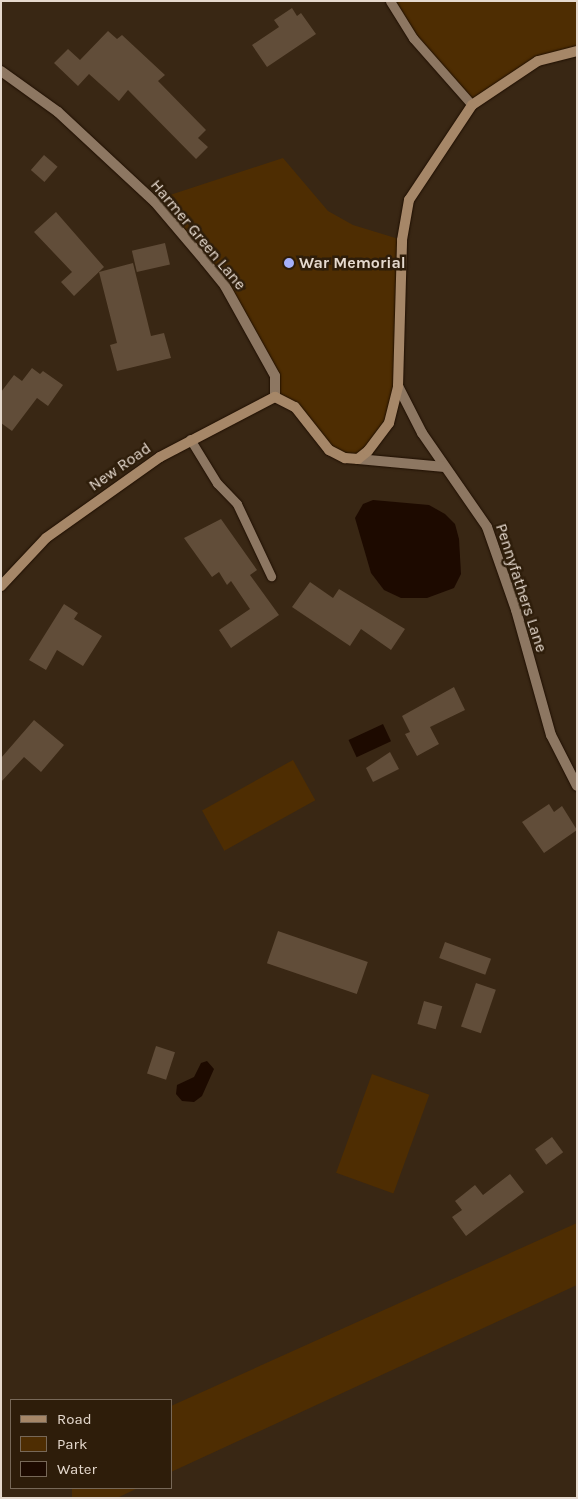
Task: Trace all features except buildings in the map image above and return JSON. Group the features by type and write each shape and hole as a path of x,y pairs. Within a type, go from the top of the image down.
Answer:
{"street":[{"path":"358,459 390,424 398,386 402,240 409,200 472,105 538,61 577,50"},
{"name":"Harmer Green Lane","path":"1,71 58,112 155,202 193,247 225,286 254,334 275,376 275,397"},
{"name":"Pennyfathers Lane","path":"398,386 422,433 487,527 516,610 550,735 577,786"},
{"path":"275,397 295,407 329,450 345,458 445,467"},
{"name":"New Road","path":"1,586 46,538 190,438 275,397"}],"lane":[{"path":"390,1 413,38 472,105"},
{"path":"190,438 217,483 237,504 270,576"}],"green space":[{"path":"396,1 577,1 577,51 538,61 472,105 413,38"},
{"path":"283,158 328,211 353,225 402,240 398,386 389,423 358,459 329,450 295,407 275,397 275,376 225,286 158,205 170,195"},
{"path":"293,760 315,800 224,851 202,810"},
{"path":"372,1074 429,1095 393,1194 336,1173"},
{"path":"577,1223 577,1285 172,1472 172,1406"},
{"path":"72,1489 136,1489 117,1498 72,1498"}],"water":[{"path":"373,500 429,505 445,514 455,524 459,539 461,574 454,588 427,598 401,598 384,590 371,573 355,518 363,504"},
{"path":"383,724 391,741 357,757 349,740"},
{"path":"207,1061 214,1069 202,1096 194,1102 182,1101 176,1094 177,1085 194,1077 201,1063"}],"place":[{"name":"War Memorial","path":"289,263"}]}
